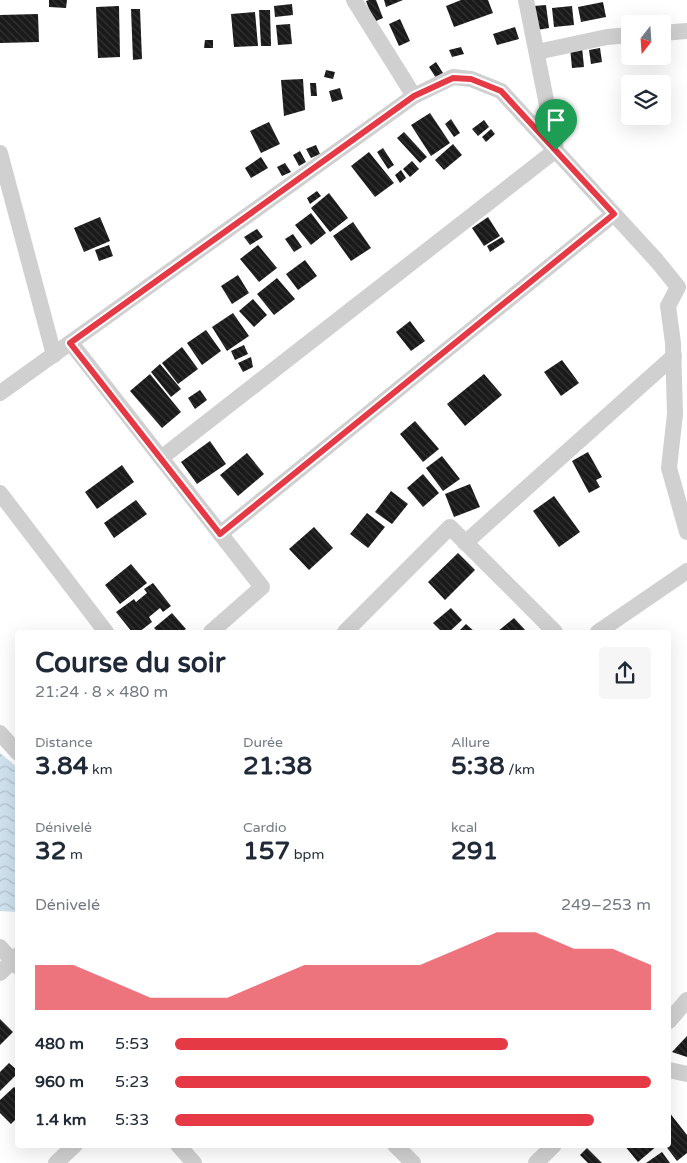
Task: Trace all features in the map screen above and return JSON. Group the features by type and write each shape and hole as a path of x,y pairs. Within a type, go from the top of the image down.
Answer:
{"street":[{"path":"354,0 414,96"},
{"path":"526,0 556,150"},
{"path":"671,32 687,31"},
{"path":"536,52 621,36"},
{"path":"0,393 414,96 453,78 471,79 501,91 657,261 678,287 668,306 674,356 675,414 669,468 687,532"},
{"path":"161,458 556,150"},
{"path":"0,154 54,355"},
{"path":"220,534 614,214"},
{"path":"70,343 262,587 213,630"},
{"path":"465,543 674,356"},
{"path":"0,493 104,630"},
{"path":"347,630 450,528 553,630"},
{"path":"601,630 687,571"},
{"path":"0,733 15,750"},
{"path":"0,947 15,960"},
{"path":"0,973 15,962"},
{"path":"671,1019 687,1000"},
{"path":"671,1070 687,1074"},
{"path":"56,1163 72,1148"},
{"path":"181,1148 194,1163"},
{"path":"398,1148 413,1163"},
{"path":"536,1163 551,1148"}],"water":[{"path":"0,753 15,765 15,912 0,911"}],"building":[{"path":"49,0 67,0 66,8 49,7"},
{"path":"376,0 383,18 374,22 366,1"},
{"path":"384,0 403,0 386,7"},
{"path":"461,0 488,0 493,13 454,27 446,6"},
{"path":"603,2 606,17 581,22 578,7"},
{"path":"292,4 293,15 275,17 274,6"},
{"path":"546,5 549,28 537,30 534,6"},
{"path":"119,6 120,57 98,58 96,7"},
{"path":"572,6 574,25 554,27 552,8"},
{"path":"131,9 140,9 142,59 133,60"},
{"path":"259,10 270,10 271,46 261,46"},
{"path":"255,12 258,46 234,47 231,14"},
{"path":"38,14 39,42 0,43 0,15"},
{"path":"400,19 410,41 399,46 389,24"},
{"path":"290,24 292,44 278,45 276,25"},
{"path":"515,27 519,39 497,45 493,34"},
{"path":"205,40 213,40 213,48 204,48"},
{"path":"461,47 464,54 452,57 449,50"},
{"path":"570,47 582,47 584,67 572,68"},
{"path":"600,48 602,62 591,64 589,50"},
{"path":"436,62 443,73 436,78 429,67"},
{"path":"326,70 335,72 333,79 324,77"},
{"path":"303,79 305,110 284,116 281,80"},
{"path":"310,83 316,83 317,96 311,96"},
{"path":"340,88 343,99 332,102 329,91"},
{"path":"430,113 450,143 431,156 411,125"},
{"path":"451,119 460,133 454,137 445,124"},
{"path":"484,120 489,127 478,136 472,129"},
{"path":"269,122 280,144 261,153 250,131"},
{"path":"491,129 495,134 486,142 482,137"},
{"path":"404,132 427,157 420,163 397,138"},
{"path":"453,144 462,155 444,170 435,160"},
{"path":"316,145 320,154 311,158 306,149"},
{"path":"383,148 394,165 388,169 377,152"},
{"path":"300,151 306,162 299,166 293,155"},
{"path":"369,152 394,183 375,197 351,166"},
{"path":"261,157 268,168 251,178 245,168"},
{"path":"412,161 419,169 410,177 403,169"},
{"path":"285,163 291,172 282,176 277,167"},
{"path":"401,170 406,178 400,183 395,175"},
{"path":"317,191 321,196 310,204 307,198"},
{"path":"329,193 348,218 330,232 311,208"},
{"path":"311,213 326,233 311,245 295,225"},
{"path":"100,217 110,241 84,252 74,228"},
{"path":"488,217 500,236 484,246 472,228"},
{"path":"353,222 371,248 351,261 333,236"},
{"path":"257,229 263,237 250,245 244,237"},
{"path":"293,234 302,247 294,252 285,239"},
{"path":"502,237 505,242 490,252 487,246"},
{"path":"109,245 113,256 99,261 95,250"},
{"path":"258,245 277,268 259,282 240,259"},
{"path":"305,260 317,276 298,290 286,274"},
{"path":"238,275 249,293 232,304 221,286"},
{"path":"277,278 295,299 274,315 257,294"},
{"path":"253,299 267,315 254,327 239,311"},
{"path":"233,313 249,336 227,351 212,327"},
{"path":"410,321 425,341 411,351 396,332"},
{"path":"206,330 221,351 202,365 187,343"},
{"path":"244,345 248,354 235,360 231,351"},
{"path":"182,347 198,369 178,384 162,363"},
{"path":"251,357 253,367 243,372 238,363"},
{"path":"562,360 579,383 561,396 544,372"},
{"path":"160,364 181,389 171,397 151,372"},
{"path":"150,374 181,412 162,428 130,391"},
{"path":"484,374 502,395 465,426 447,404"},
{"path":"200,390 207,400 195,409 188,398"},
{"path":"415,421 439,449 423,462 400,434"},
{"path":"210,441 226,464 197,484 181,462"},
{"path":"588,452 602,477 596,480 600,487 589,493 572,461"},
{"path":"247,453 264,474 238,496 220,475"},
{"path":"442,456 460,479 443,491 426,468"},
{"path":"122,465 134,482 97,509 85,492"},
{"path":"423,474 439,493 423,507 407,488"},
{"path":"470,484 480,507 454,517 445,494"},
{"path":"391,491 408,504 392,524 375,512"},
{"path":"554,496 580,532 559,547 533,511"},
{"path":"136,500 147,514 114,538 104,523"},
{"path":"367,513 385,527 368,548 350,534"},
{"path":"314,527 333,548 309,570 289,549"},
{"path":"458,553 475,570 445,600 428,582"},
{"path":"131,564 147,583 120,604 105,585"},
{"path":"153,583 171,606 163,612 160,608 149,617 152,622 142,630 130,630 116,612 134,599 136,602 147,593 144,589"},
{"path":"451,608 462,620 451,630 440,630 433,623"},
{"path":"172,613 186,629 156,630 154,628"},
{"path":"514,618 525,630 499,630"},
{"path":"466,624 473,630 460,630"},
{"path":"0,1019 13,1032 0,1045"},
{"path":"687,1036 687,1057 672,1052"},
{"path":"9,1063 15,1068 15,1076 0,1091 0,1072"},
{"path":"15,1088 15,1120 11,1124 0,1113 0,1100"},
{"path":"671,1115 687,1135 687,1153 677,1161 667,1148 671,1148"},
{"path":"587,1148 602,1163 588,1163 580,1155"},
{"path":"626,1148 654,1148 638,1162"},
{"path":"662,1152 670,1163 646,1163"}],"route":[{"path":"453,78 471,79 501,91 556,150 614,214 220,534 70,343 414,96 453,78"}]}
